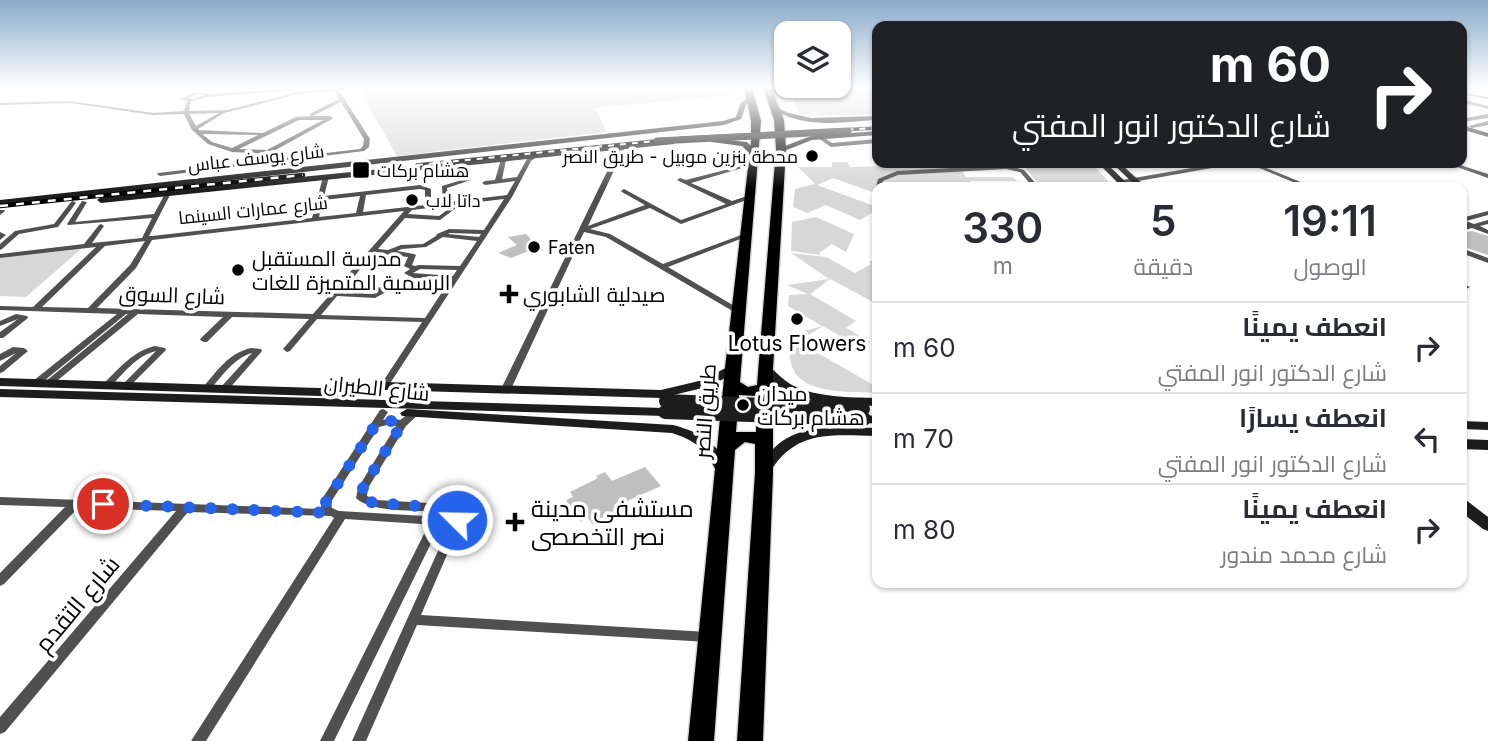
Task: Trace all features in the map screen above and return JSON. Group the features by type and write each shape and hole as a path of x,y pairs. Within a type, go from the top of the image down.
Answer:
{"highway":[{"name":"طريق النصر","path":"701,741 756,122"},
{"path":"750,741 764,473 765,377 781,145 779,122"},
{"path":"755,153 766,137 781,145"},
{"path":"732,376 736,389 750,392 765,377"},
{"path":"727,447 740,436 753,436 765,442"}],"main road":[{"name":"شارع يوسف عباس","path":"0,210 725,122"},
{"path":"815,122 803,124 799,128 805,134 820,137"},
{"path":"716,124 734,132 733,137 728,140"},
{"path":"434,155 656,138 846,128 872,124"},
{"path":"1467,125 1488,133"},
{"path":"1467,126 1488,133"},
{"path":"846,128 872,131"},
{"path":"781,145 820,137 872,132"},
{"path":"421,166 656,138"},
{"name":"شارع يوسف عباس","path":"0,210 421,166 728,140"},
{"path":"728,140 748,146 755,153"},
{"path":"1107,168 1121,182"},
{"path":"1121,168 1137,182"},
{"name":"شارع الطيران","path":"0,393 349,398 384,386 506,390 664,402 706,383 732,376"},
{"path":"765,377 821,398 872,402"},
{"name":"شارع الطيران","path":"0,382 225,388 349,398 379,418 415,414 665,428 690,435 706,444 718,458 725,479"},
{"path":"664,402 680,397 689,408 683,421 665,428"},
{"path":"349,398 664,402 870,414"},
{"path":"821,398 810,401 801,412 806,424 823,432"},
{"path":"1467,425 1488,426"},
{"path":"764,473 770,459 796,439 823,432 872,432"},
{"path":"1467,444 1488,445"},
{"path":"1467,499 1488,515"},
{"path":"1467,508 1488,524"}],"street":[{"path":"191,122 210,146 268,152 323,122"},
{"path":"195,130 209,122"},
{"path":"232,150 288,122"},
{"path":"160,174 359,152 366,147 367,139 356,122"},
{"path":"1472,126 1488,123"},
{"path":"195,130 264,134"},
{"path":"820,137 831,145 872,141"},
{"path":"506,390 622,147"},
{"path":"732,204 684,181 755,153"},
{"path":"384,386 509,197 529,160 535,156"},
{"path":"498,181 503,160"},
{"path":"404,215 440,218 449,206 444,187 468,180 464,164"},
{"path":"881,182 883,178 897,173 988,168"},
{"path":"1010,168 1022,171 1032,182"},
{"path":"1146,182 1197,168"},
{"path":"1262,168 1298,182"},
{"path":"1464,168 1488,176"},
{"path":"316,219 327,177"},
{"path":"485,183 519,179"},
{"path":"321,198 424,187 428,189 428,206"},
{"path":"624,191 681,222 750,197"},
{"path":"91,310 133,266 168,194"},
{"path":"359,214 363,194"},
{"name":"شارع عمارات السينما","path":"0,256 509,197"},
{"path":"84,202 70,224 155,216"},
{"path":"0,248 17,232 56,226 73,204"},
{"path":"583,230 648,206"},
{"path":"287,349 410,208"},
{"path":"1467,218 1488,213"},
{"path":"1467,228 1488,222"},
{"path":"1467,223 1488,232"},
{"path":"88,245 101,226"},
{"path":"583,230 603,233 738,311"},
{"path":"390,252 401,247 420,247 440,237 440,233 449,231 483,235"},
{"path":"664,266 746,235"},
{"path":"0,324 33,308 104,243"},
{"path":"372,251 412,256 408,266 414,268 461,268"},
{"path":"1467,252 1488,261"},
{"path":"414,268 409,275 455,278"},
{"path":"334,294 355,295"},
{"name":"شارع السوق","path":"0,308 426,320"},
{"path":"43,383 125,311"},
{"path":"43,383 138,311"},
{"path":"204,340 230,314"},
{"path":"0,337 24,318 20,316"},
{"path":"107,385 144,352 155,348 162,350 125,386"},
{"path":"207,388 241,353 251,349 258,351 225,388"},
{"path":"0,359 13,350 24,351 0,370"},
{"path":"359,741 457,520 454,513 445,508 374,503 361,498 363,488 402,424 415,414"},
{"path":"335,514 326,502 379,418 402,424"},
{"path":"0,501 186,507 425,520 433,527 327,741"},
{"path":"0,581 76,503"},
{"name":"شارع التقدم","path":"0,727 186,507"},
{"path":"198,741 335,514"},
{"path":"413,620 711,638"}],"shaded area":[{"path":"377,122 602,122 607,132 397,156"},
{"path":"832,162 847,162 850,167 960,168 966,177 1013,177 1017,181 872,182 872,192 833,178 817,185 872,205 872,213 860,220 826,205 807,213 793,207 795,189 815,184 798,167 832,167"},
{"path":"1025,168 1096,168 1109,182 1037,182"},
{"path":"816,217 854,234 846,252 832,244 819,253 821,255 791,251 792,222"},
{"path":"81,249 26,297 0,296 0,258"},
{"path":"791,253 826,257 855,273 871,264 869,262 872,260 872,301 830,279 810,294 856,321 846,328 871,342 859,347 823,326 795,343 785,337 822,326 788,306 789,295 808,294 787,285 829,279"},
{"path":"807,347 872,384 872,393 834,391 812,386 794,371 787,348"}],"building":[{"path":"1467,232 1488,236 1488,255 1467,248"},
{"name":"Faten","path":"526,234 543,251 531,250 511,258 498,253 517,245 508,237"},
{"path":"645,467 661,486 627,501 635,511 627,515 624,511 593,525 588,518 580,522 578,518 574,520 565,507 569,505 566,500 573,497 570,492 598,478 596,476 605,472 612,481"}],"railway":[{"path":"417,165 685,138 872,128"},
{"path":"0,206 303,175"}],"place":[{"name":"محطة بنزين موبيل - طريق النصر","path":"812,156"},
{"name":"هشام بركات","path":"361,170"},
{"name":"داتا لاب","path":"412,200"},
{"name":"Faten","path":"534,247"},
{"name":"مدرسة المستقبل الرسمية المتميزة للغات","path":"238,270"},
{"name":"صيدلية الشابوري","path":"509,294"},
{"name":"Lotus Flowers","path":"797,319"},
{"name":"ميدان هشام بركات","path":"743,405"},
{"name":"مستشفى مدينة نصر التخصصى","path":"515,522"}],"route":[{"path":"103,504 329,513 326,502 376,424 391,421 402,424 363,488 361,498 369,503 445,508 454,513 457,520"}]}
